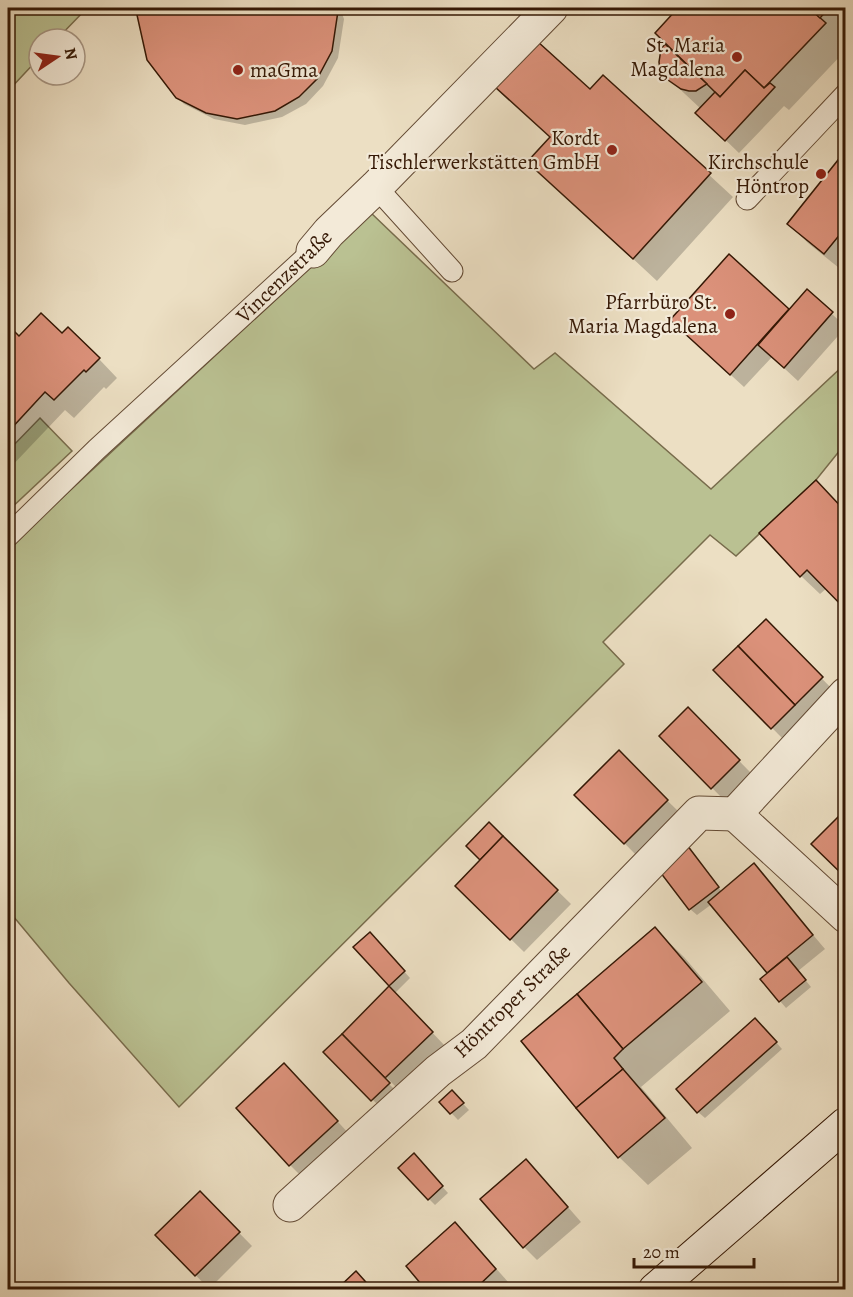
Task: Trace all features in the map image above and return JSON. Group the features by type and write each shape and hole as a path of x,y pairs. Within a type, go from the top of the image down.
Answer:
{"street":[{"name":"Vincenzstraße","path":"313,251 329,232 551,8"},
{"path":"846,694 735,814 846,916"},
{"name":"Höntroper Straße","path":"290,1205 438,1071 474,1044 699,813 735,814"},
{"path":"655,1290 846,1124"}],"lane":[{"path":"747,199 846,94"},
{"path":"376,187 452,271"},
{"name":"Vincenzstraße","path":"8,536 97,449 313,251"}],"green space":[{"path":"8,8 87,8 69,27 27,27 27,71 8,91"},
{"path":"370,212 534,369 555,353 711,489 845,364 845,444 816,480 736,556 710,535 603,642 624,664 179,1107 8,910 8,548"},
{"path":"40,418 72,451 8,511 8,451"}],"building":[{"name":"maGma","path":"139,8 337,8 338,11 332,51 317,79 299,97 275,111 237,119 206,113 176,98 147,60 137,15"},
{"name":"St. Maria Magdalena","path":"675,8 809,8 826,23 764,88 745,70 720,97 655,33 677,9"},
{"path":"809,8 829,8 820,18"},
{"name":"Kordt Tischlerwerkstätten GmbH","path":"537,41 590,89 603,75 711,173 633,259 527,162 550,137 495,87"},
{"path":"665,44 707,84 696,91 689,91 681,89 668,80 660,70 659,62 661,49"},
{"path":"745,70 764,88 770,83 775,87 725,141 695,113 715,92 720,97"},
{"path":"846,150 846,227 824,254 787,224"},
{"name":"Pfarrbüro St. Maria Magdalena","path":"729,254 789,309 730,375 670,320"},
{"path":"807,289 833,312 784,368 758,345"},
{"path":"41,313 62,333 68,327 100,358 86,372 84,370 54,400 45,392 8,432 8,325 19,336"},
{"path":"816,480 846,512 846,610 807,570 800,577 759,533"},
{"path":"766,619 823,677 795,705 738,646"},
{"path":"738,646 795,705 771,729 713,670"},
{"path":"688,707 740,760 711,789 659,736"},
{"path":"619,750 668,800 624,844 574,795"},
{"path":"846,809 846,878 811,844"},
{"path":"489,822 503,836 480,860 466,846"},
{"path":"503,836 558,890 510,940 455,886"},
{"path":"687,845 719,887 689,910 657,868"},
{"path":"754,863 813,935 767,973 708,902"},
{"path":"655,927 702,982 623,1049 577,994"},
{"path":"370,932 405,971 389,986 353,947"},
{"path":"787,957 806,980 779,1002 760,979"},
{"path":"389,986 433,1032 385,1078 342,1034"},
{"path":"577,994 623,1049 614,1058 623,1069 576,1108 521,1041"},
{"path":"755,1018 777,1042 697,1113 676,1089"},
{"path":"342,1034 390,1083 371,1101 323,1052"},
{"path":"284,1063 338,1121 289,1166 236,1108"},
{"path":"623,1069 665,1118 618,1158 576,1108"},
{"path":"452,1090 464,1103 450,1114 439,1102"},
{"path":"414,1153 443,1186 428,1200 398,1168"},
{"path":"526,1159 568,1207 523,1248 480,1199"},
{"path":"200,1191 240,1232 195,1276 155,1235"},
{"path":"455,1222 496,1269 474,1290 426,1290 406,1266"},
{"path":"356,1271 373,1290 336,1290"}],"place":[{"name":"St. Maria Magdalena","path":"737,57"},
{"name":"maGma","path":"238,70"},
{"name":"Kordt Tischlerwerkstätten GmbH","path":"612,150"},
{"name":"Kirchschule Höntrop","path":"821,174"},
{"name":"Pfarrbüro St. Maria Magdalena","path":"730,314"}]}
